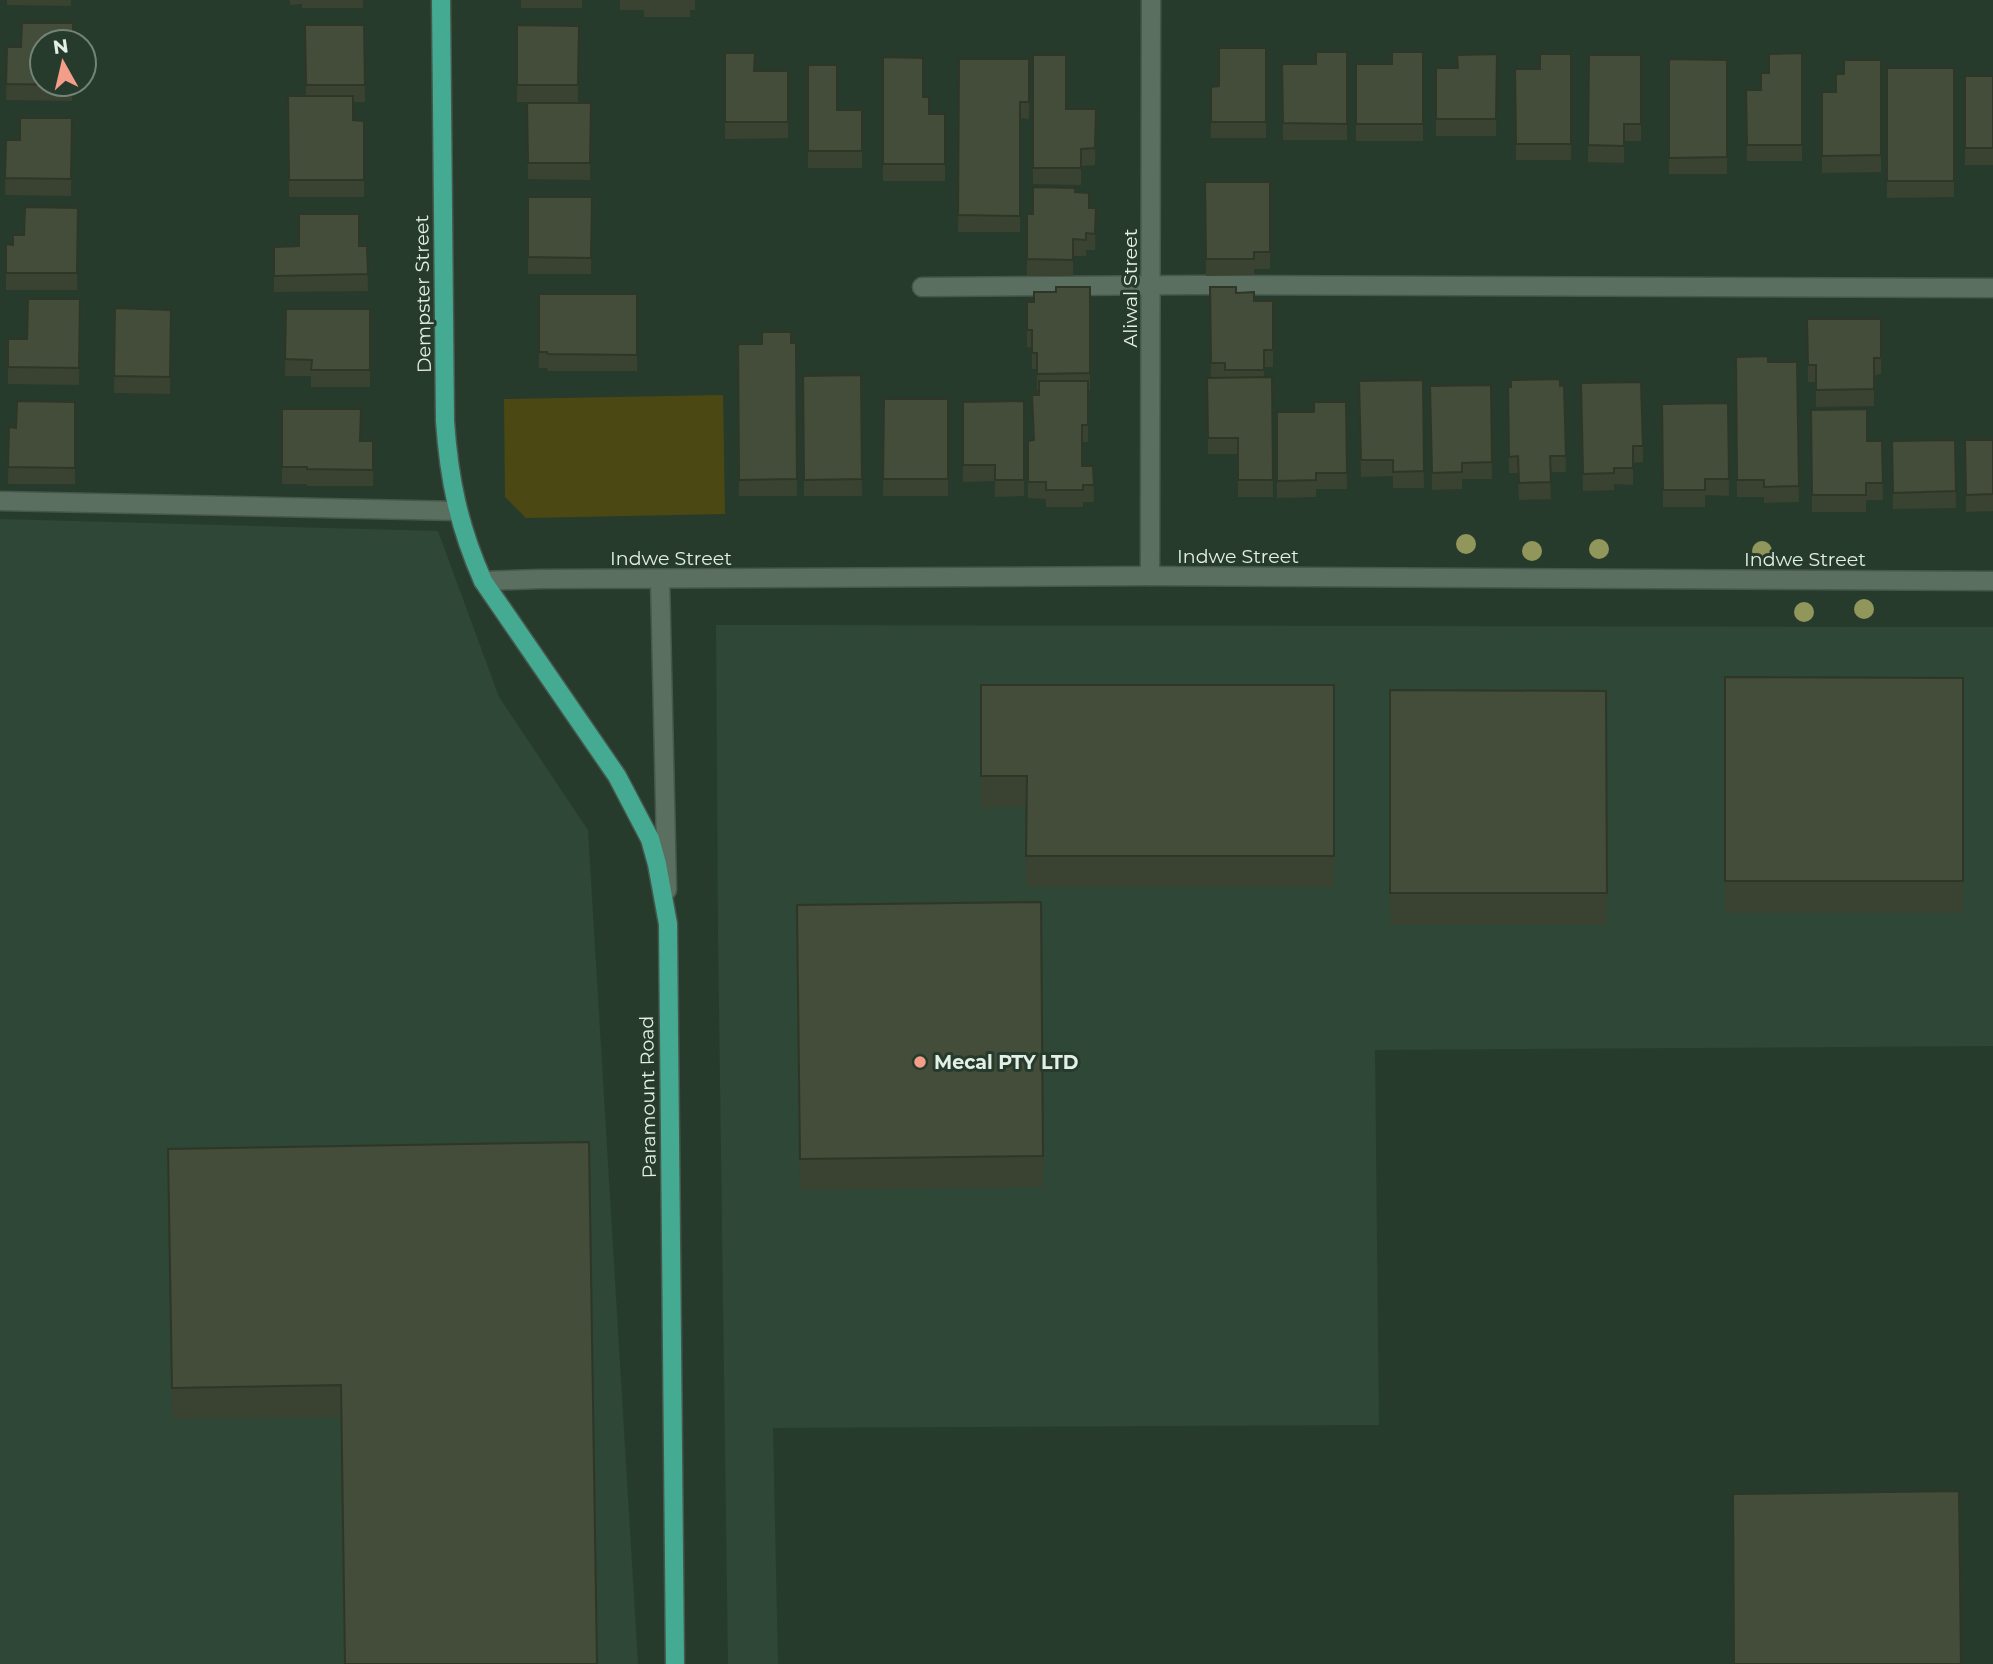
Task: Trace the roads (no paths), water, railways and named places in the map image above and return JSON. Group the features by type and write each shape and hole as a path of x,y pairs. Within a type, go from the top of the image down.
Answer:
{"main road":[{"name":"Dempster Street","path":"441,0 445,421 448,467 468,548 483,581"},
{"name":"Paramount Road","path":"483,581 617,776 650,839 668,924 674,1664"}],"street":[{"name":"Aliwal Street","path":"1150,576 1151,0"},
{"path":"922,287 1993,288"},
{"path":"0,501 457,511"},
{"name":"Indwe Street","path":"483,581 1150,576 1993,581"},
{"path":"660,579 668,924"}],"place":[{"name":"Mecal PTY LTD","path":"920,1062"}]}
